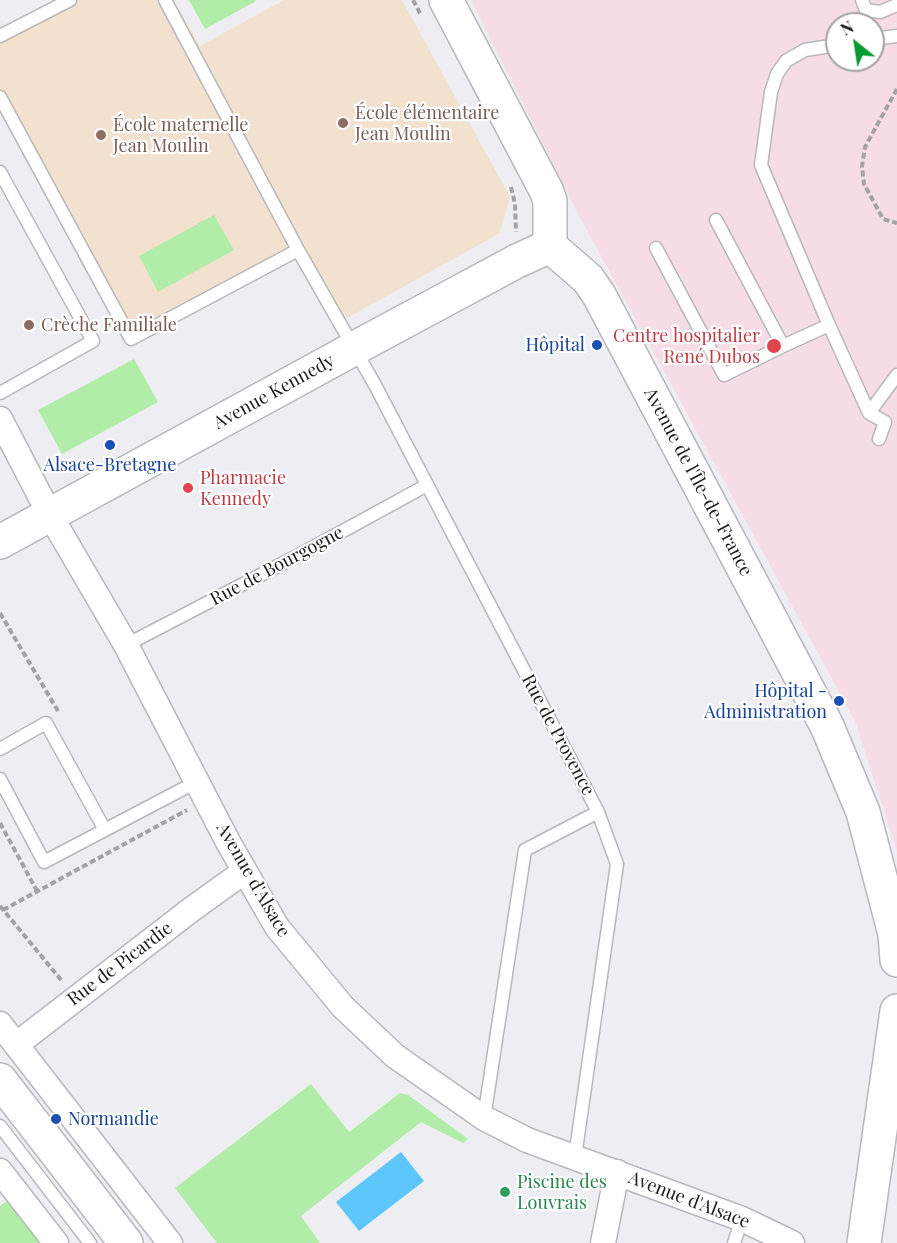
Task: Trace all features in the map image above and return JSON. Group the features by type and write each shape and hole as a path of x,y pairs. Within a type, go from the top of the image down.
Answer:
{"street":[{"path":"435,10 547,192 550,201 550,246"},
{"name":"Avenue Kennedy","path":"0,542 355,348 517,261 550,246"},
{"name":"Avenue de l'Île-de-France","path":"550,246 588,279 599,295 827,726 863,812 895,934 897,957"},
{"name":"Avenue d'Alsace","path":"0,419 50,515 126,645 245,872 277,927 309,969 343,1007 395,1056 484,1118 527,1140 742,1219 792,1243"},
{"name":"Rue de Picardie","path":"17,1044 192,909 245,872"},
{"path":"864,1243 897,1011"},
{"path":"0,1024 170,1243"},
{"path":"0,1080 126,1243"},
{"path":"0,1108 103,1243"},
{"path":"603,1243 617,1172"},
{"path":"2,1179 56,1243"}],"lane":[{"path":"0,36 70,0"},
{"name":"Rue de Provence","path":"165,0 298,250 355,348 427,485 598,812 617,864 575,1157"},
{"path":"862,0 866,10 880,12 897,5"},
{"path":"825,47 805,50 786,61 777,74 771,92 761,165 869,413 891,424 879,439"},
{"path":"0,97 131,339 298,250"},
{"path":"0,172 93,341 0,393"},
{"path":"538,214 550,246"},
{"path":"717,220 783,346"},
{"path":"656,248 724,375 829,325"},
{"path":"869,413 897,375"},
{"name":"Rue de Bourgogne","path":"126,645 427,485"},
{"path":"0,749 46,723 105,830"},
{"path":"0,779 44,862 121,820 203,790"},
{"path":"484,1118 525,850 598,812"},
{"path":"0,1064 137,1243"},
{"path":"0,1126 90,1243"},
{"path":"734,1243 742,1219"}],"path":[{"path":"413,0 435,10"},
{"path":"897,89 865,147 862,167 864,184 883,219 897,223"},
{"path":"507,179 515,204 516,233 550,246"},
{"path":"76,998 2,908 37,891 203,790"},
{"path":"0,823 37,891"}],"shaded area":[{"path":"57,0 174,0 200,46 284,0 402,0 510,197 500,233 347,318 329,308 294,248 128,339 0,99 0,30"},
{"name":"Centre hospitalier René Dubos","path":"471,0 897,0 897,851 855,721 577,212"}],"green space":[{"path":"189,0 255,0 256,1 205,29"},
{"path":"214,215 234,250 158,292 139,256"},
{"path":"134,359 158,402 62,454 38,410"},
{"path":"311,1084 349,1132 400,1093 408,1095 468,1139 463,1143 421,1122 301,1216 320,1243 217,1243 175,1188"},
{"path":"9,1199 43,1243 0,1243 0,1206"}],"water":[{"path":"401,1152 424,1181 359,1231 336,1202"}],"place":[{"name":"École élémentaire Jean Moulin","path":"343,123"},
{"name":"École maternelle Jean Moulin","path":"101,135"},
{"name":"Crèche Familiale","path":"29,325"},
{"name":"Hôpital","path":"597,345"},
{"name":"Centre hospitalier René Dubos","path":"774,346"},
{"name":"Alsace-Bretagne","path":"110,445"},
{"name":"Pharmacie Kennedy","path":"188,488"},
{"name":"Hôpital - Administration","path":"839,701"},
{"name":"Normandie","path":"56,1119"},
{"name":"Piscine des Louvrais","path":"505,1192"}]}
